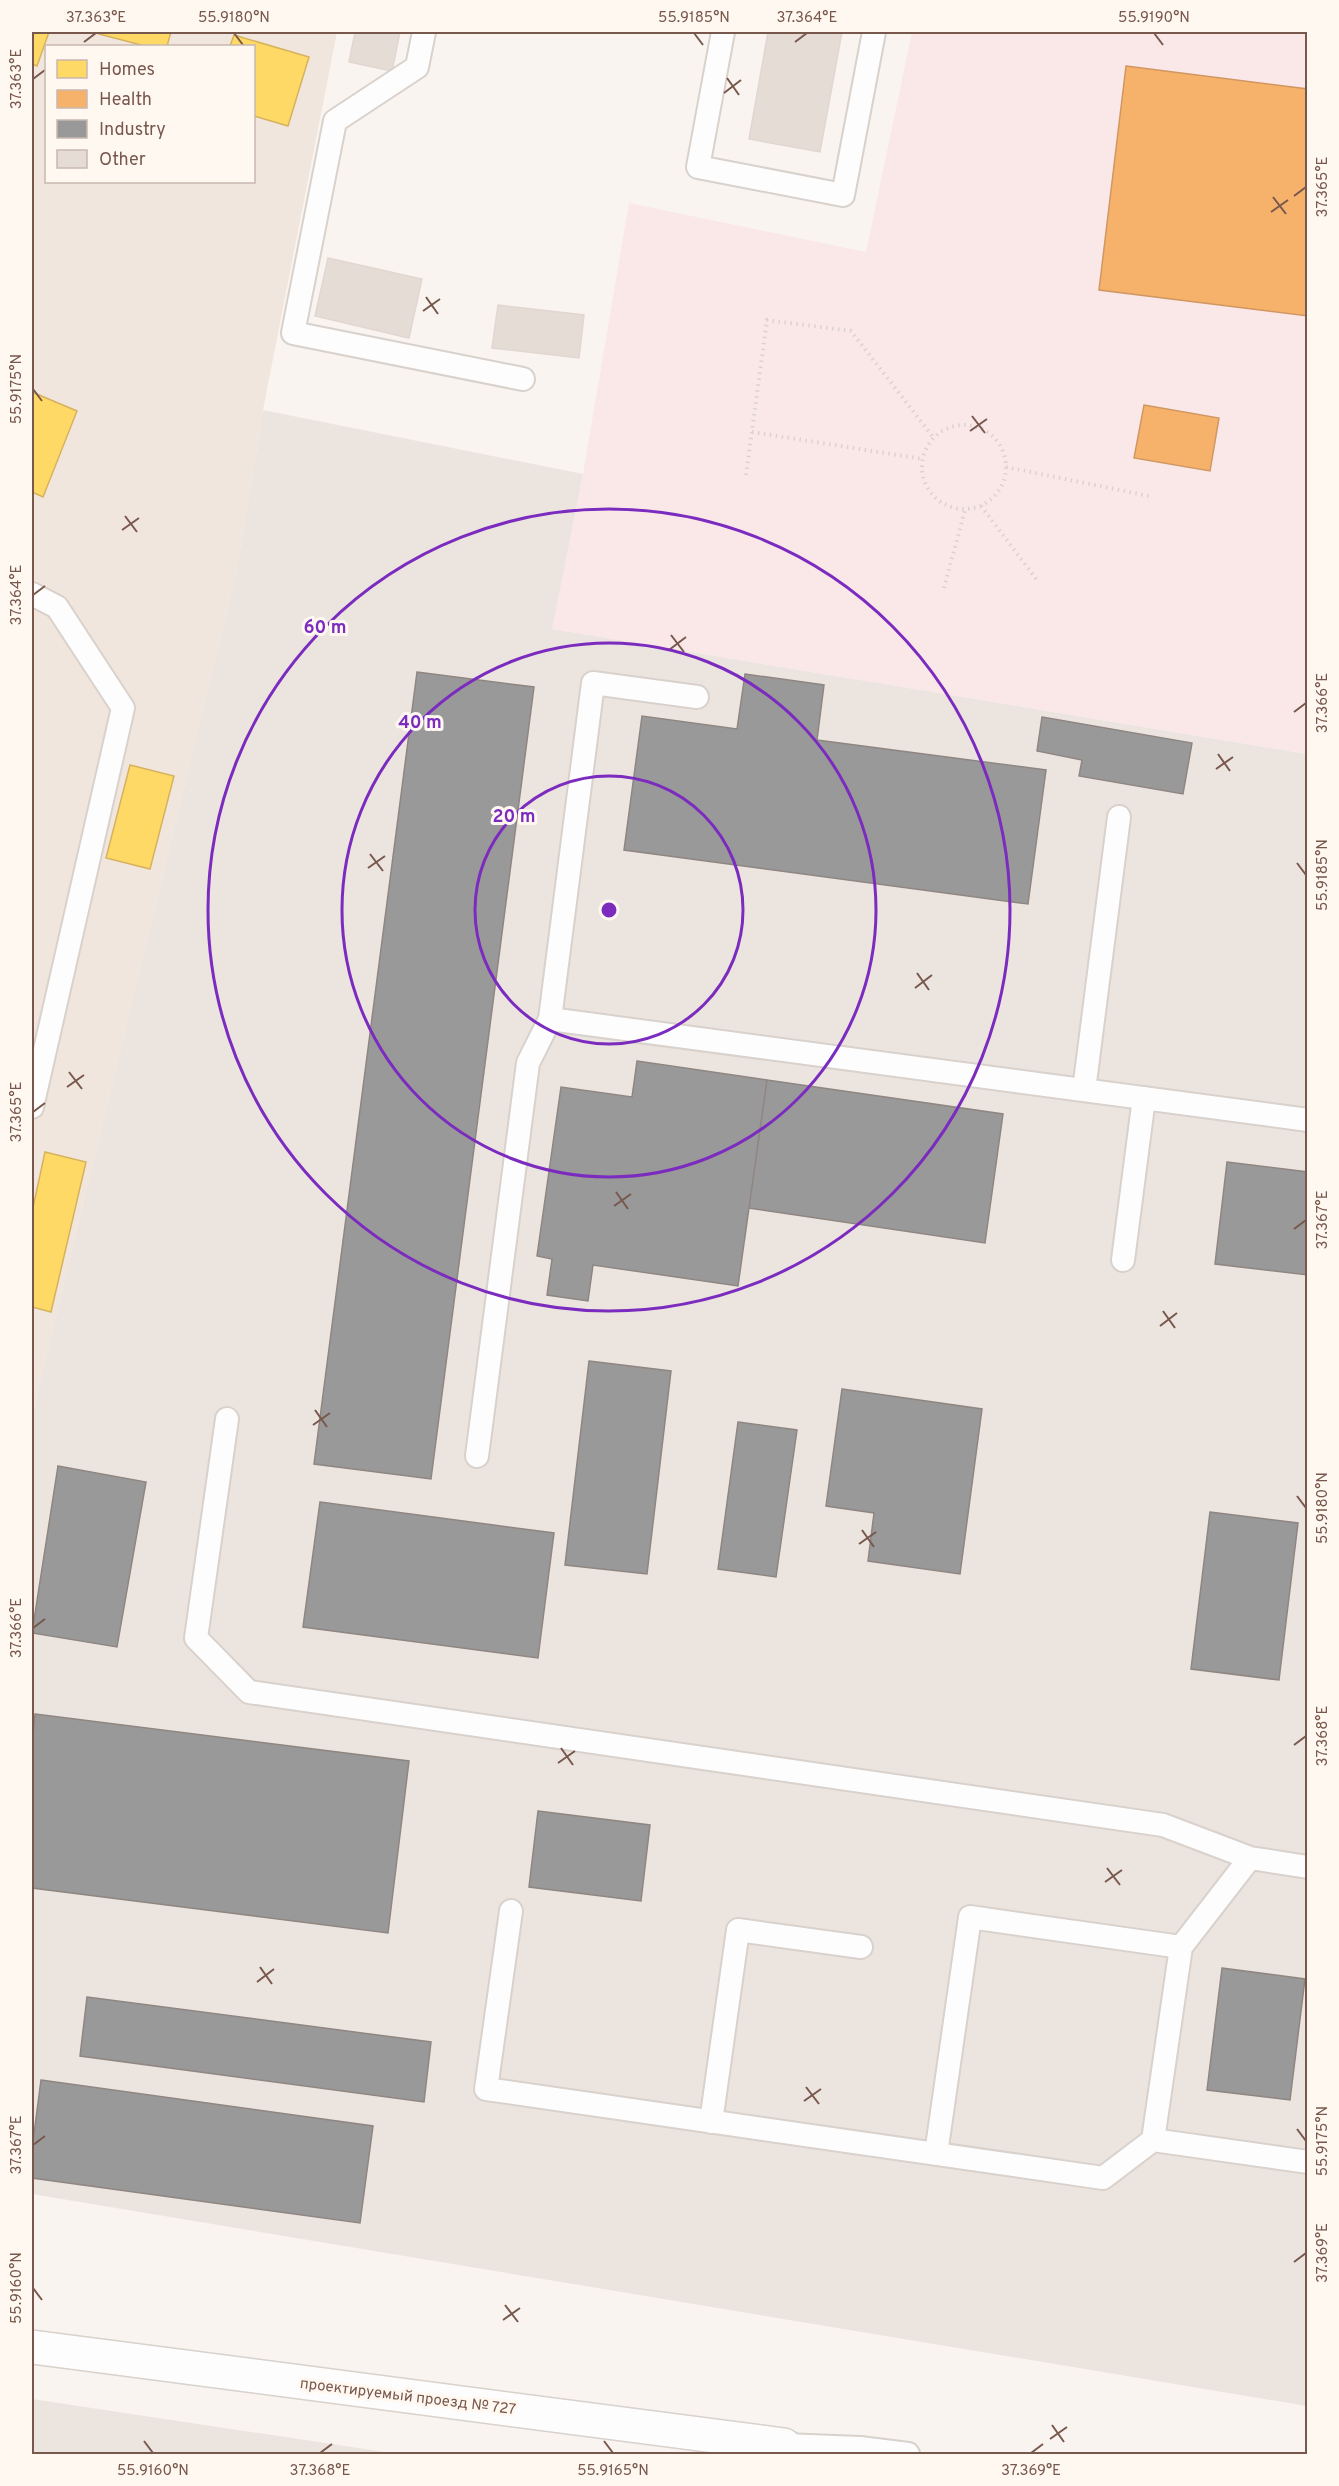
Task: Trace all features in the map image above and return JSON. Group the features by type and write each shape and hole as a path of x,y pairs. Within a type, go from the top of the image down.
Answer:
{"street":[{"name":"проектируемый проезд № 727","path":"32,2347 784,2445"}],"lane":[{"path":"424,32 417,68 335,122 293,333 523,379"},
{"path":"723,32 698,167 843,195 874,32"},
{"path":"32,594 57,607 123,708 32,1107"},
{"path":"477,1456 528,1063 550,1019 593,683 697,696"},
{"path":"1084,1090 1119,817"},
{"path":"550,1019 1308,1120"},
{"path":"1123,1260 1144,1098"},
{"path":"227,1419 196,1638 249,1692 1163,1825 1250,1858 1308,1867"},
{"path":"511,1911 486,2089 1103,2178 1153,2140 1181,1947 1250,1858"},
{"path":"936,2154 970,1917 1181,1947"},
{"path":"711,2122 738,1930 861,1947"},
{"path":"1153,2140 1308,2162"},
{"path":"784,2445 860,2448 908,2454"}],"path":[{"path":"747,475 767,320 851,331 933,437"},
{"path":"963,424 980,428 994,436 1003,450 1006,466 1003,483 995,496 981,506 965,510 949,506 935,497 925,484 921,468 933,437 947,428 963,424"},
{"path":"752,432 923,459"},
{"path":"1006,466 1149,496"},
{"path":"981,506 1037,580"},
{"path":"944,588 965,510"}],"shaded area":[{"path":"32,32 337,32 263,410 236,573 32,1415"},
{"path":"912,32 1307,32 1307,754 552,629 583,474 629,203 866,252"},
{"path":"263,410 583,474 553,629 1307,754 1307,2406 32,2194 32,1415 236,573"},
{"path":"32,2399 398,2454 32,2454"}],"building: Homes":[{"path":"32,32 49,32 37,66 32,64"},
{"path":"100,32 171,32 167,45 141,45 99,34"},
{"path":"234,35 309,57 288,126 255,116 255,45 230,45"},
{"path":"32,392 77,411 43,497 32,492"},
{"path":"130,765 174,776 150,869 106,858"},
{"path":"45,1152 86,1162 51,1312 32,1307 32,1212"}],"building: Health":[{"path":"1126,66 1308,89 1308,316 1099,290"},
{"path":"1144,405 1219,418 1210,471 1134,458"}],"building: Industry":[{"path":"417,672 534,687 431,1479 314,1464"},
{"path":"745,674 824,685 817,740 1046,770 1028,904 624,850 642,716 737,729"},
{"path":"1042,717 1192,743 1183,794 1079,776 1082,760 1037,751"},
{"path":"637,1061 767,1080 738,1286 593,1265 588,1301 547,1295 552,1259 537,1256 561,1087 632,1097"},
{"path":"767,1080 1003,1114 985,1243 749,1208"},
{"path":"1227,1162 1308,1172 1308,1275 1215,1264"},
{"path":"589,1361 671,1371 647,1574 565,1565"},
{"path":"842,1389 982,1409 960,1574 868,1561 874,1513 826,1506"},
{"path":"738,1422 797,1430 776,1577 718,1569"},
{"path":"58,1466 146,1482 117,1647 32,1633"},
{"path":"320,1502 554,1533 538,1658 303,1627"},
{"path":"1210,1512 1298,1523 1279,1680 1191,1669"},
{"path":"35,1714 409,1761 388,1933 32,1888 32,1746"},
{"path":"538,1811 650,1825 641,1901 529,1887"},
{"path":"1222,1968 1305,1979 1290,2100 1207,2090"},
{"path":"87,1997 431,2042 424,2102 80,2056"},
{"path":"41,2080 373,2126 360,2223 32,2178 32,2149"}],"building: Other":[{"path":"355,32 400,32 392,71 349,62"},
{"path":"768,32 842,32 820,152 749,139"},
{"path":"328,258 422,279 409,338 315,316"},
{"path":"498,305 584,315 579,358 492,348"}]}
